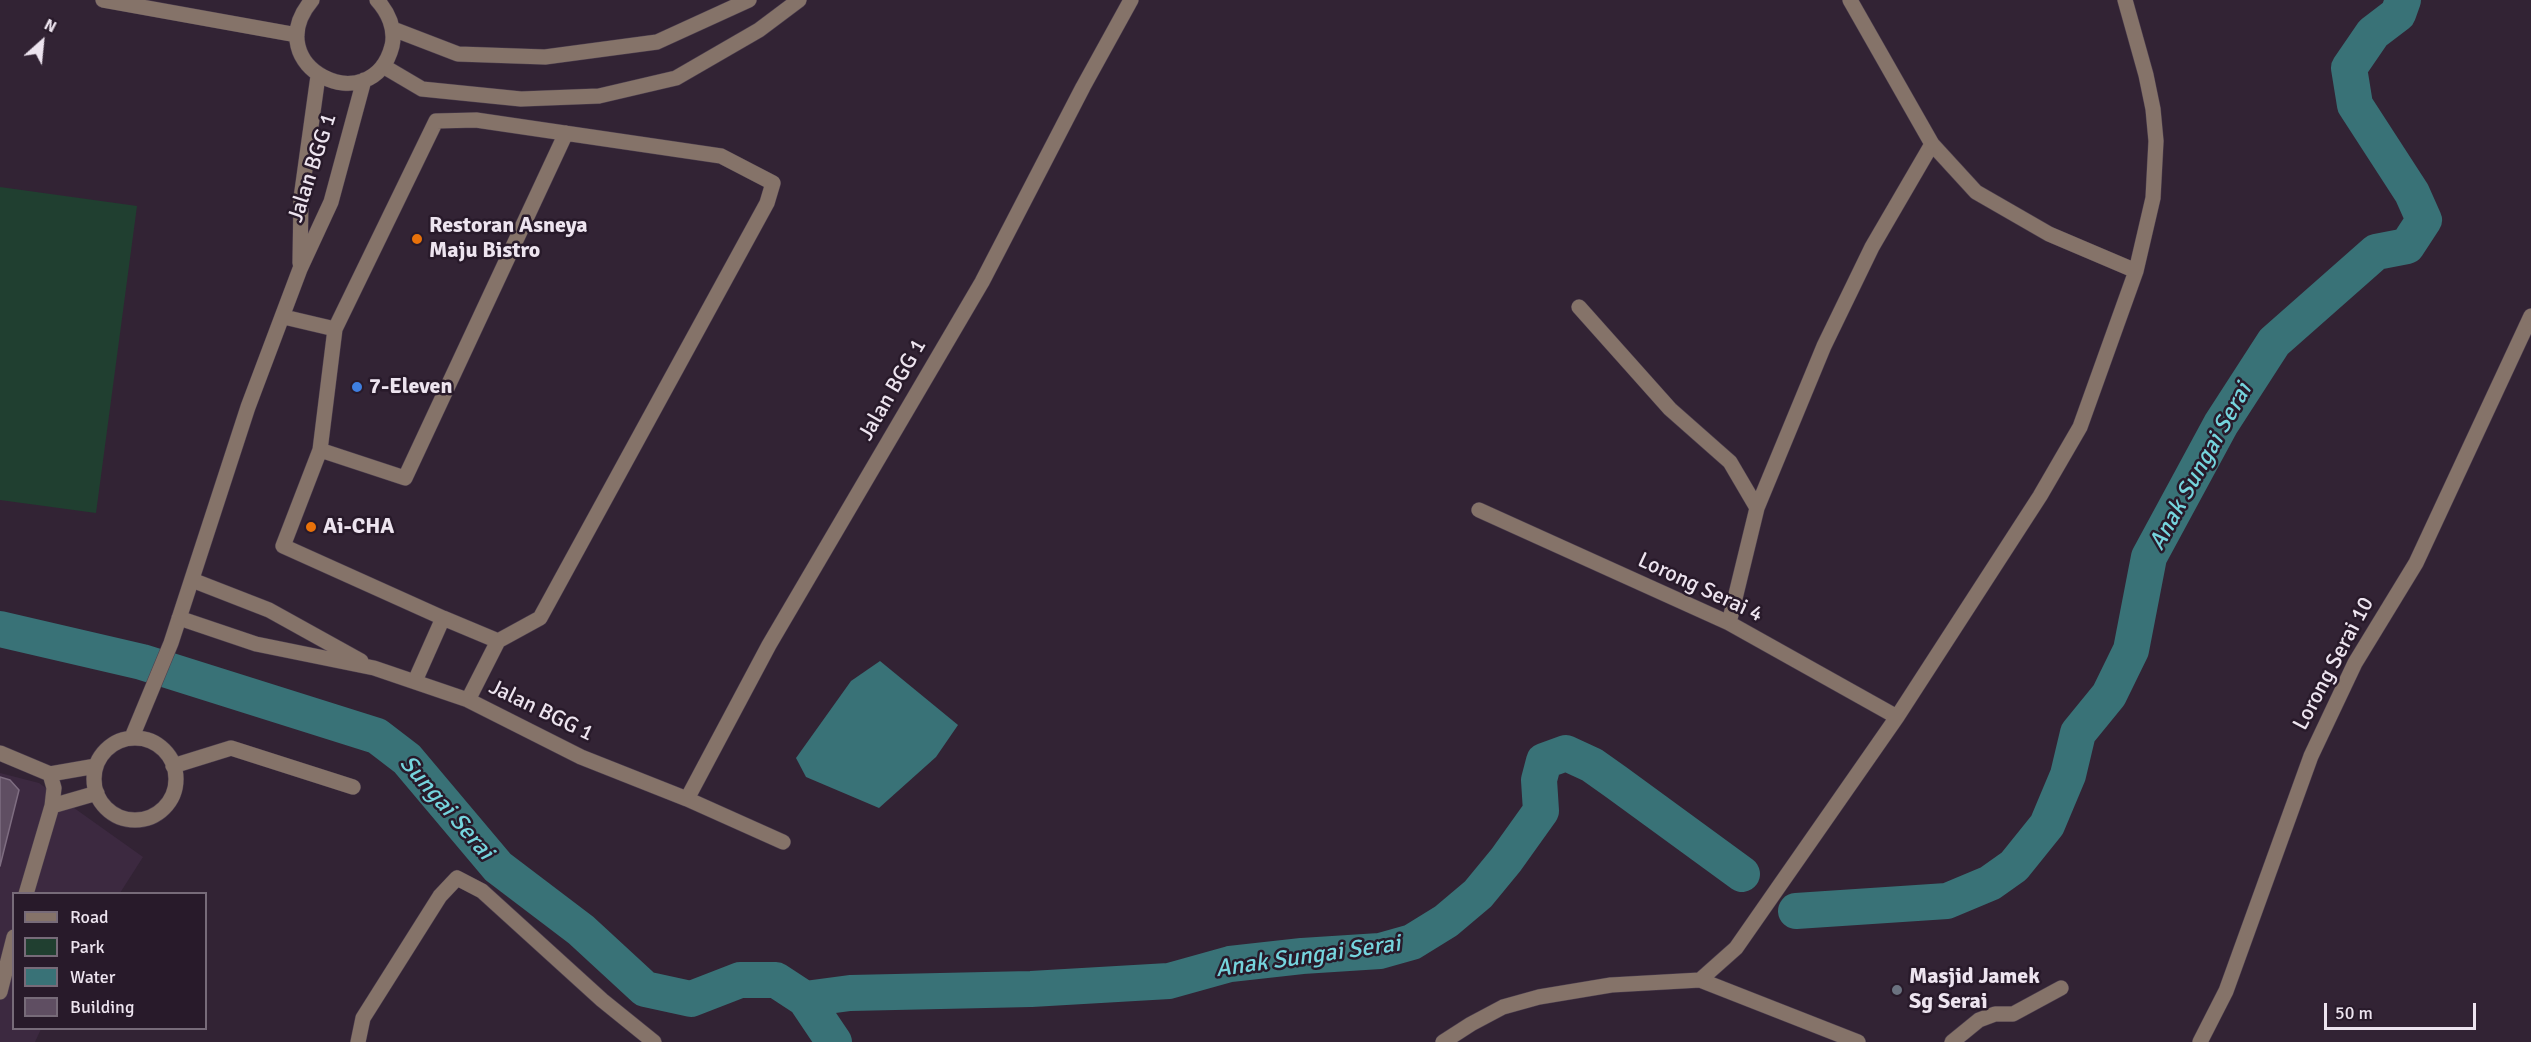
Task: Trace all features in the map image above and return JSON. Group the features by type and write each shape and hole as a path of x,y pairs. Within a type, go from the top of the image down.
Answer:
{"street":[{"path":"103,0 297,35"},
{"path":"312,0 304,10 297,35 299,51 307,65 318,76 341,83 364,80 383,66 389,55 393,42 393,29 388,14 378,0"},
{"path":"393,29 458,54 545,57 657,42 749,0"},
{"path":"383,66 422,89 521,99 599,96 676,78 759,30 799,0"},
{"name":"Jalan BGG 1","path":"687,799 769,645 982,282 1131,0"},
{"path":"1850,0 1932,144 1976,192 2049,234 2136,271"},
{"path":"1700,980 1736,948 1897,717 2040,496 2080,427 2136,271 2153,198 2156,141 2153,109 2125,0"},
{"name":"Jalan BGG 1","path":"300,269 301,198 318,76"},
{"name":"Jalan BGG 1","path":"132,737 171,643 248,406 284,317 300,269 331,202 364,80"},
{"path":"468,700 498,641 540,618 694,339 767,202 773,183 721,156 647,143 476,120 436,121 335,329 320,450 283,546 498,641"},
{"path":"320,450 405,478 566,133"},
{"path":"1729,623 1758,508 1824,346 1872,248 1932,144"},
{"path":"1579,307 1670,409 1730,462 1758,508"},
{"name":"Lorong Serai 10","path":"2200,1042 2226,991 2311,756 2355,663 2416,563 2531,316"},
{"path":"284,317 335,329"},
{"name":"Lorong Serai 4","path":"1479,510 1729,623 1897,717"},
{"name":"Jalan BGG 1","path":"192,580 269,610 374,668"},
{"name":"Jalan BGG 1","path":"179,618 256,644 374,668 468,700 581,757 687,799 783,842"},
{"path":"415,681 443,618"},
{"path":"132,737 149,741 161,748 173,766 176,786 171,800 162,810 149,817 136,820 121,818 105,808 97,793 94,778 96,766 102,754 111,746 132,737"},
{"path":"173,766 231,748 353,787"},
{"path":"0,753 50,774 96,766"},
{"path":"27,892 52,806 54,789 50,774"},
{"path":"52,806 97,793"},
{"path":"358,1042 363,1018 440,896 457,878 482,891 602,1000 654,1042"},
{"path":"0,992 12,945"},
{"path":"1443,1042 1503,1007 1539,997 1611,985 1700,980 1858,1042"},
{"path":"1952,1042 1980,1020 1995,1014 2013,1014 2061,988"}],"shaded area":[{"path":"0,773 39,783 143,857 121,892 12,892 12,1030 41,1030 35,1042 0,1042"}],"green space":[{"path":"0,187 137,206 96,513 0,500"}],"water":[{"path":"880,661 958,725 936,757 879,808 806,777 796,758 851,681"}],"building":[{"path":"0,777 10,780 19,790 0,866"}],"waterway":[{"name":"Anak Sungai Serai","path":"1796,911 1947,901 1990,883 2014,866 2047,825 2068,775 2078,733 2109,695 2131,650 2149,557 2221,424 2274,342 2376,252 2407,246 2424,220 2412,193 2355,105 2349,68 2373,33 2398,14 2403,0"},
{"name":"Sungai Serai","path":"0,629 142,662 377,736 407,759 498,867 581,930 645,989 691,999 740,980 776,980 805,999 834,1042"},
{"name":"Anak Sungai Serai","path":"805,999 850,993 1031,989 1169,981 1230,964 1380,951 1412,942 1446,921 1478,894 1506,860 1541,811 1539,780 1544,761 1566,753 1592,765 1742,874"}],"place":[{"name":"Restoran Asneya Maju Bistro","path":"417,239"},
{"name":"7-Eleven","path":"357,387"},
{"name":"Ai-CHA","path":"311,527"},
{"name":"Masjid Jamek Sg Serai","path":"1897,990"}]}
